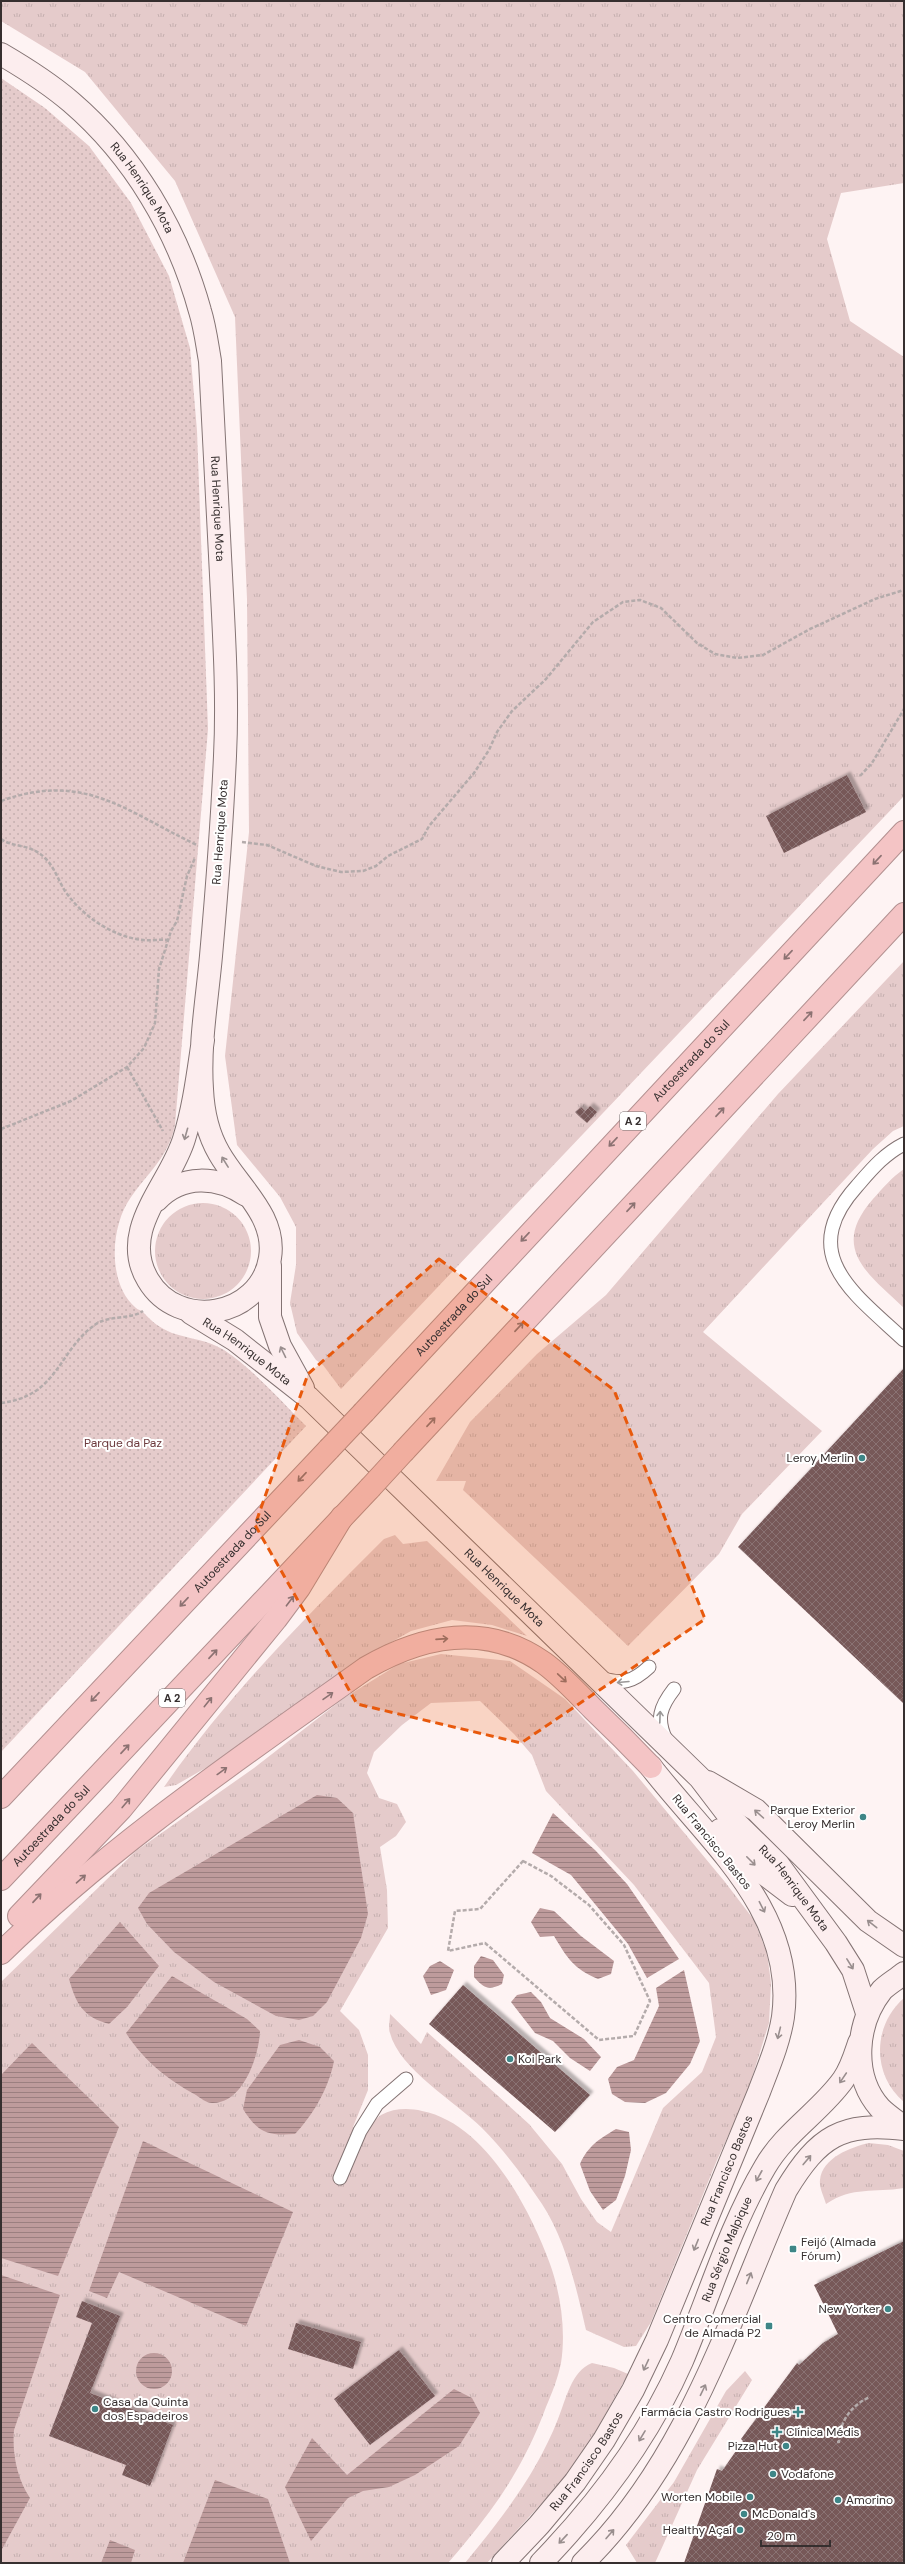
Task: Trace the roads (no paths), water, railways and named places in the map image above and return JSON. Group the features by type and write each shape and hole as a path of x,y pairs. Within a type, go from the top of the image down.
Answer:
{"highway":[{"name":"Autoestrada do Sul","path":"1,1797 364,1412 904,832"},
{"name":"Autoestrada do Sul","path":"1,1879 370,1488 904,914"},
{"path":"1,1937 121,1809 276,1619 299,1588 342,1517"},
{"path":"1,1953 42,1913 131,1837 366,1668 401,1650 419,1643 440,1638 485,1640 528,1653 559,1676 651,1767"}],"street":[{"name":"Rua Henrique Mota","path":"1,54 71,102 112,143 147,189 167,224 183,261 200,311 210,361 227,702 221,844 203,1040"},
{"path":"203,1040 202,1101 210,1130 225,1163 256,1205 269,1230 270,1258 266,1271 252,1292 231,1307 206,1313 181,1309 160,1296 152,1286 140,1264 138,1240 140,1228 178,1158 186,1135 203,1040"},
{"path":"152,1206 172,1188 197,1180 224,1183 247,1196 256,1205"},
{"name":"Rua Henrique Mota","path":"270,1258 270,1317 291,1369 309,1398"},
{"name":"Rua Henrique Mota","path":"181,1309 224,1332 309,1398 700,1778 729,1816 778,1864 811,1910 853,1970 867,2012"},
{"path":"651,1767 684,1795 763,1873 811,1910"},
{"name":"Rua Francisco Bastos","path":"502,2563 557,2505 589,2464 646,2366 774,2054 783,2017 782,1965 773,1932 761,1906 737,1870 651,1767"},
{"name":"Rua Henrique Mota","path":"700,1778 756,1810 868,1921 904,1946"},
{"path":"904,1973 883,1989 867,2012 859,2043 863,2077 880,2108 904,2128"},
{"name":"Rua Sérgio Malpique","path":"541,2563 583,2518 633,2450 658,2407 681,2362 749,2196 765,2166 787,2136 823,2102 843,2080 859,2043"},
{"path":"584,2563 643,2493 684,2427 706,2383 786,2190 802,2165 822,2145 847,2130 878,2126 904,2128"}],"lane":[{"path":"904,1144 882,1158 846,1198 832,1225 830,1236 830,1248 838,1274 846,1285 904,1340"},
{"path":"593,1674 613,1682 627,1682 638,1677 649,1667"},
{"path":"669,1747 661,1729 659,1714 664,1702 674,1689"},
{"path":"340,2178 360,2131 377,2104 406,2079"}],"place":[{"name":"Leroy Merlin","path":"862,1458"},
{"name":"Parque Exterior Leroy Merlin","path":"863,1817"},
{"name":"Koi Park","path":"510,2059"},
{"name":"Feijó (Almada Fórum)","path":"793,2249"},
{"name":"New Yorker","path":"888,2309"},
{"name":"Centro Comercial de Almada P2","path":"769,2326"},
{"name":"Casa da Quinta dos Espadeiros","path":"95,2409"},
{"name":"Farmácia Castro Rodrigues","path":"798,2412"},
{"name":"Clínica Médis","path":"777,2432"},
{"name":"Pizza Hut","path":"786,2446"},
{"name":"Vodafone","path":"773,2474"},
{"name":"Worten Mobile","path":"750,2497"},
{"name":"Amorino","path":"838,2500"},
{"name":"McDonald's","path":"744,2514"},
{"name":"Healthy Açaí","path":"740,2530"}],"park label":[{"name":"Parque da Paz","path":"123,1443"}]}
